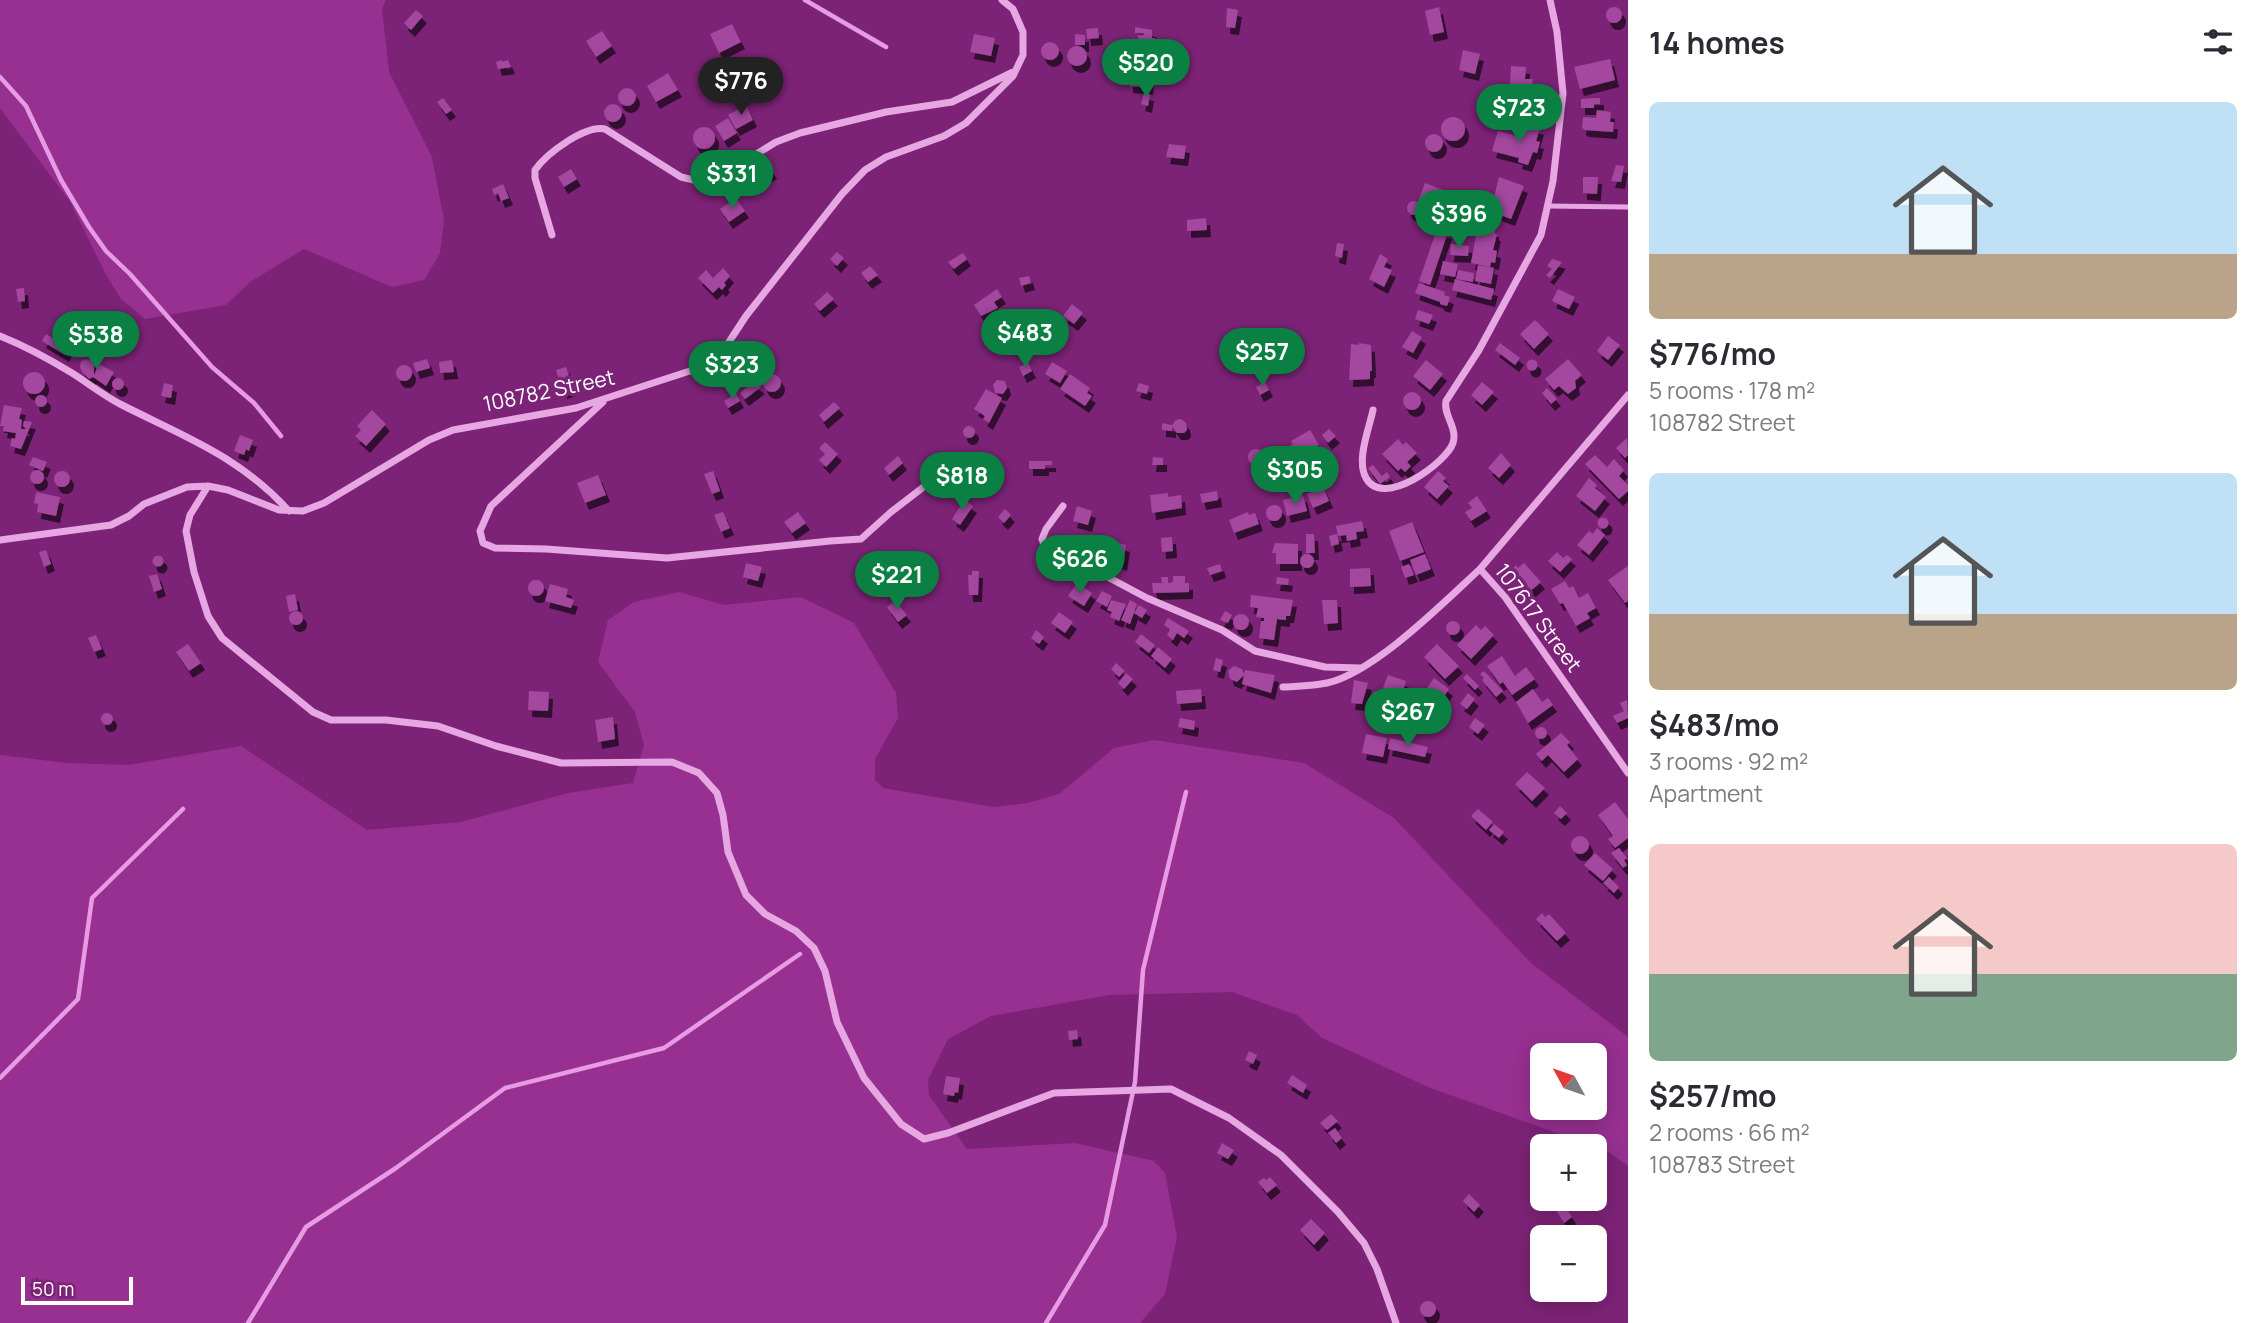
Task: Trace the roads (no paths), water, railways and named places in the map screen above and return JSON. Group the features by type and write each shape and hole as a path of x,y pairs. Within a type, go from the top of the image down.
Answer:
{"street":[{"name":"108782 Street","path":"289,511 303,511 324,503 429,440 453,430 576,408 694,370 717,355 842,194 865,170 886,158 944,136 966,123 1013,76 1023,55 1023,32 1013,9 1002,0"},
{"path":"1373,410 1363,454 1364,476 1375,487 1402,487 1438,461 1448,450 1454,437 1445,408 1446,401 1479,350 1541,235 1559,137 1563,93 1557,32 1550,0"},
{"path":"552,234 535,170 558,150 593,128 605,129 681,177 708,180 793,135 886,112 952,102 1015,71"},
{"path":"0,336 69,371 120,404 222,454 272,492 289,511"},
{"name":"107617 Street","path":"1628,395 1480,569 1506,597 1628,773"},
{"path":"606,399 491,506 480,531 482,543 495,548 667,558 830,541 854,541 867,535 891,512 947,469"},
{"path":"0,540 111,525 144,504 187,487 208,486 245,495 279,510 289,511"},
{"path":"208,486 190,515 186,531 194,572 208,616 222,638 313,712 331,720 386,720 438,726 561,764 672,762 699,773 718,793 728,852 746,895 765,914 796,931 814,948 825,971 837,1022 864,1078 901,1124 924,1139 948,1133 1054,1093 1171,1089 1229,1118 1281,1155 1338,1212 1364,1243 1377,1269 1396,1323"},
{"path":"1063,506 1046,528 1042,539 1046,551 1054,558 1102,574 1160,604 1222,630 1255,651 1325,667 1361,668"},
{"path":"1283,687 1328,683 1361,668 1418,626 1480,569"}],"lane":[{"path":"1547,206 1628,207"}],"waterway":[{"path":"805,0 886,47"},
{"path":"0,77 26,106 61,180 106,251 130,274 212,367 254,403 281,436"},
{"path":"1046,1323 1105,1225 1135,1082 1143,970 1186,792"},
{"path":"0,1078 78,999 92,898 183,809"},
{"path":"248,1323 306,1227 396,1168 505,1088 664,1048 800,954"}]}
